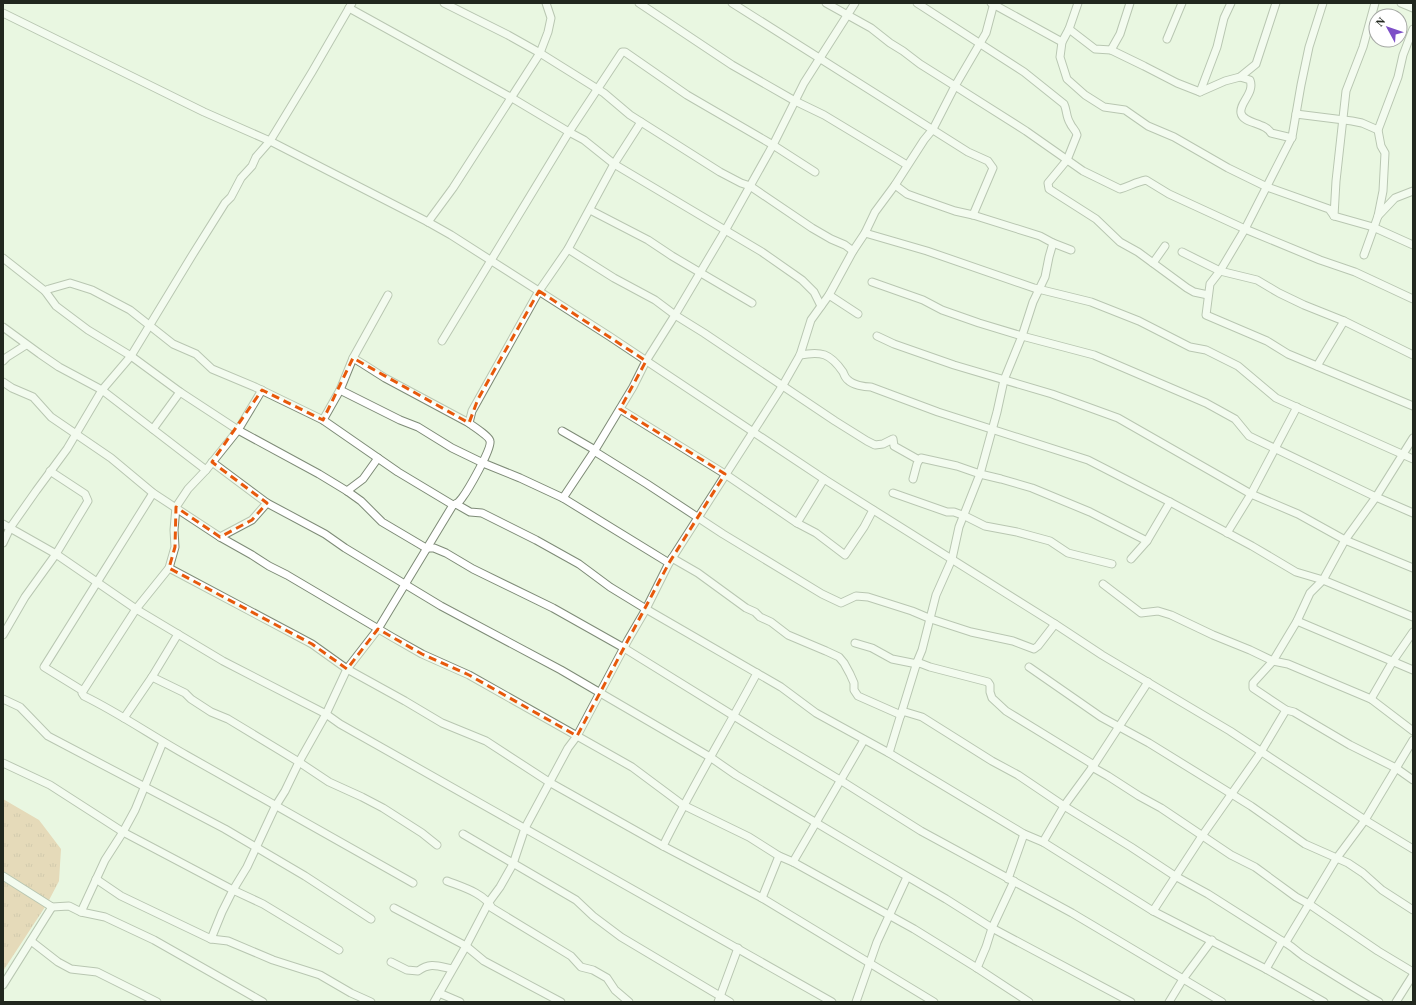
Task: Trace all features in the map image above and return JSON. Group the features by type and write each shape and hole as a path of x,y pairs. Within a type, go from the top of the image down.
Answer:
{"street":[{"path":"444,3 508,34 540,53 597,89 641,122 720,172 740,183 750,186 812,228 845,244 853,251"},
{"path":"428,222 453,188 540,53 548,32 551,18 546,3"},
{"path":"639,3 732,65 795,101 824,115 907,165"},
{"path":"732,3 968,152 988,161 993,168 973,215"},
{"path":"826,3 871,28 890,43 1026,131 1082,171 1120,189 1130,186 1136,182 1146,180 1169,194 1245,229 1320,260 1355,272 1413,299"},
{"path":"562,498 620,409 646,361 726,229 773,145 804,83 855,3"},
{"path":"917,3 1024,72 1064,104 1067,110 1068,120 1077,135 1067,160 1048,182 1050,189 1096,219 1120,242 1194,292 1208,295"},
{"path":"1078,3 1069,29 1062,42 1060,57 1067,79 1085,95 1104,107 1125,110 1148,126 1174,137 1228,168 1267,187 1328,209 1334,216 1374,227 1413,245"},
{"path":"1111,50 1120,34 1130,3"},
{"path":"1166,39 1182,3"},
{"path":"1200,92 1217,47 1224,18 1231,3"},
{"path":"1069,29 1095,49 1111,50 1177,83 1200,92 1225,81 1240,77 1256,64 1276,3"},
{"path":"1323,3 1309,47 1292,138 1245,229 1220,271 1210,284 1206,315 1267,341 1288,354 1413,406"},
{"path":"1334,216 1336,181 1346,91 1363,47 1375,3"},
{"path":"1401,3 1413,8"},
{"path":"434,1002 489,902 500,887 513,864 525,828 549,782 568,748 577,736 646,609 670,561 783,385 800,355 811,320 829,295 853,251 865,233 875,212 933,129 955,86 986,33 993,4 1062,42"},
{"path":"3,543 10,528 50,470 67,449 102,390 131,356 225,203 232,197 241,178 252,166 256,157 270,141 350,6 578,136 614,164 726,229 802,280 814,292 821,306"},
{"path":"3,13 198,109 270,141 428,222 491,260 609,336 873,510 1102,655 1230,731 1365,820 1413,848"},
{"path":"1364,255 1378,216 1382,191 1385,153 1381,146 1378,130 1398,77 1403,55 1413,29"},
{"path":"442,341 569,132 622,52 625,52 687,95 773,145 815,172"},
{"path":"1240,77 1250,80 1252,86 1241,109 1241,114 1243,117 1246,120 1264,125 1269,129 1271,134 1292,138"},
{"path":"1296,114 1362,123 1378,130"},
{"path":"469,423 472,411 478,399 539,291 568,249 614,164 641,122"},
{"path":"895,185 907,194 955,211 973,215 1040,236 1071,250"},
{"path":"1378,216 1396,198 1413,191"},
{"path":"590,210 648,240 752,303"},
{"path":"865,233 1040,289 1091,302 1139,321 1190,347 1206,350 1238,366 1276,398 1413,459"},
{"path":"889,754 922,650 936,595 952,559 959,527 965,516 980,474 1004,380 1022,336 1033,302 1045,277 1053,243"},
{"path":"1153,263 1165,246"},
{"path":"568,249 614,278 655,300 674,315 704,333 867,441 875,445 883,444 893,439 894,446 919,460 921,458 957,466 980,474 1032,488 1090,512 1147,541"},
{"path":"1182,252 1220,271 1257,280 1279,293 1344,321 1413,355"},
{"path":"3,258 45,292 56,306 88,330 131,356 180,392 238,430 347,491 382,522 426,548 434,548 446,553 474,569 553,608 624,648 921,831 1072,913 1222,1002"},
{"path":"872,282 923,300 958,316 1094,356 1206,403 1235,419 1249,436 1376,497 1413,513"},
{"path":"45,292 49,288 70,284 92,290 130,310 173,344 196,354 212,369 262,390 323,420 398,472 455,505 470,512 482,513 536,540 579,564 610,587 646,609 781,687 816,713 889,754 1024,834 1043,842 1153,910 1266,969 1324,1002"},
{"path":"323,420 340,390 353,358 388,295"},
{"path":"829,295 858,314"},
{"path":"1317,366 1344,321"},
{"path":"3,327 26,345 59,367 102,390 206,470"},
{"path":"877,336 894,344 954,365 1052,394 1118,418 1251,494 1298,514 1345,540 1413,568"},
{"path":"3,361 26,345"},
{"path":"800,355 822,353 830,357 848,380 862,387 871,387 938,412 1088,460 1252,546 1296,572 1323,580 1413,617"},
{"path":"211,939 222,912 257,847 275,806 285,791 299,762 326,714 347,669 378,629 426,548 455,505 462,498 483,463 491,444 490,439 469,423 385,378 353,358"},
{"path":"3,382 32,397 51,417 111,458 154,493 269,566 422,654 476,678 632,767 684,805 749,837 779,856 793,862 914,929 1030,1002"},
{"path":"262,390 238,430 206,470 188,489 176,507 174,530 175,547 169,568 136,609 82,693 84,696 163,742 413,883"},
{"path":"340,390 400,420 418,427 452,448 562,498 670,561 698,573 746,608 771,622 788,636 839,657 850,674 854,683 854,690 858,696 901,713 922,717 992,761 1018,775 1175,876 1208,894 1379,1002"},
{"path":"153,429 180,392"},
{"path":"1227,533 1276,449 1297,407"},
{"path":"620,409 725,474 797,523 816,533 845,555 864,527 873,510"},
{"path":"562,431 698,518 831,600 840,603 856,596 868,597 971,632 1014,641 1034,649 1055,624"},
{"path":"1413,438 1376,497 1345,540 1323,580 1310,594 1297,621 1273,661 1253,683 1253,688 1286,710 1294,712 1350,745 1396,768 1413,780"},
{"path":"347,491 363,479 378,458"},
{"path":"914,479 919,460"},
{"path":"212,462 267,503 325,534 405,585 535,656 710,757 736,775 946,899 992,928 1131,1002"},
{"path":"3,635 26,597 56,554 88,501 85,494 50,470"},
{"path":"797,523 824,478"},
{"path":"83,691 44,667 154,493"},
{"path":"893,493 947,512 954,512 985,526 1018,532 1050,542 1068,553 1112,564"},
{"path":"1130,559 1147,541 1170,502"},
{"path":"220,536 252,520 267,503"},
{"path":"3,524 56,554 136,609 224,661 326,714 340,724 832,1002"},
{"path":"169,568 312,644 347,669 442,723 486,741 549,782 663,846 762,898 934,1002"},
{"path":"1103,584 1141,613 1158,611 1171,615 1214,636 1273,661 1288,664 1371,699 1413,731"},
{"path":"1297,621 1413,670"},
{"path":"1371,699 1413,632"},
{"path":"124,718 152,677 178,634"},
{"path":"855,643 872,648 892,659 917,663 988,682 990,685 992,698 1006,711 1139,796 1161,808 1202,836 1242,861 1255,867 1296,897 1309,904 1413,973 1396,1002"},
{"path":"1029,667 1101,717 1149,743 1274,821 1306,844 1353,866 1382,890 1413,910"},
{"path":"663,846 757,673"},
{"path":"152,677 184,693 211,712 228,719 329,782 382,808 422,833 437,845"},
{"path":"1043,842 1064,806 1093,766 1148,682"},
{"path":"3,700 20,707 48,736 257,847 371,919"},
{"path":"1153,910 1202,836 1261,752 1286,710"},
{"path":"793,862 864,740"},
{"path":"1266,969 1309,904 1336,859 1365,820 1413,740"},
{"path":"81,912 105,860 135,810 163,742"},
{"path":"3,763 50,785 123,832 233,890 263,904 338,950"},
{"path":"463,834 576,900 593,916 621,937 720,999 730,1002"},
{"path":"977,968 1011,880 1024,834"},
{"path":"762,898 779,856"},
{"path":"3,876 52,907 69,906 81,912 105,917 154,940 263,1002"},
{"path":"856,1002 870,962 907,877"},
{"path":"96,879 121,896 211,939 228,941 273,960 320,975 351,993 371,1002"},
{"path":"447,881 477,894 489,902 492,908 572,956 582,967 592,970 607,978 615,990 629,1002"},
{"path":"3,985 52,907"},
{"path":"394,908 466,946 484,961 561,1002"},
{"path":"1170,1002 1183,979 1212,940"},
{"path":"31,941 58,962 71,969 97,972 157,1002"},
{"path":"720,999 738,948"},
{"path":"391,962 407,970 418,971 425,966 436,965 452,969"},
{"path":"439,993 460,1002"}],"highlighted area":[{"path":"539,291 646,361 620,409 725,474 669,563 577,736 469,675 422,654 378,629 347,669 312,644 169,568 175,547 176,507 220,537 252,520 267,503 212,462 262,390 323,420 353,358 469,423 478,399"}],"green space":[{"path":"3,799 39,820 61,849 59,881 47,904 3,971"}]}
